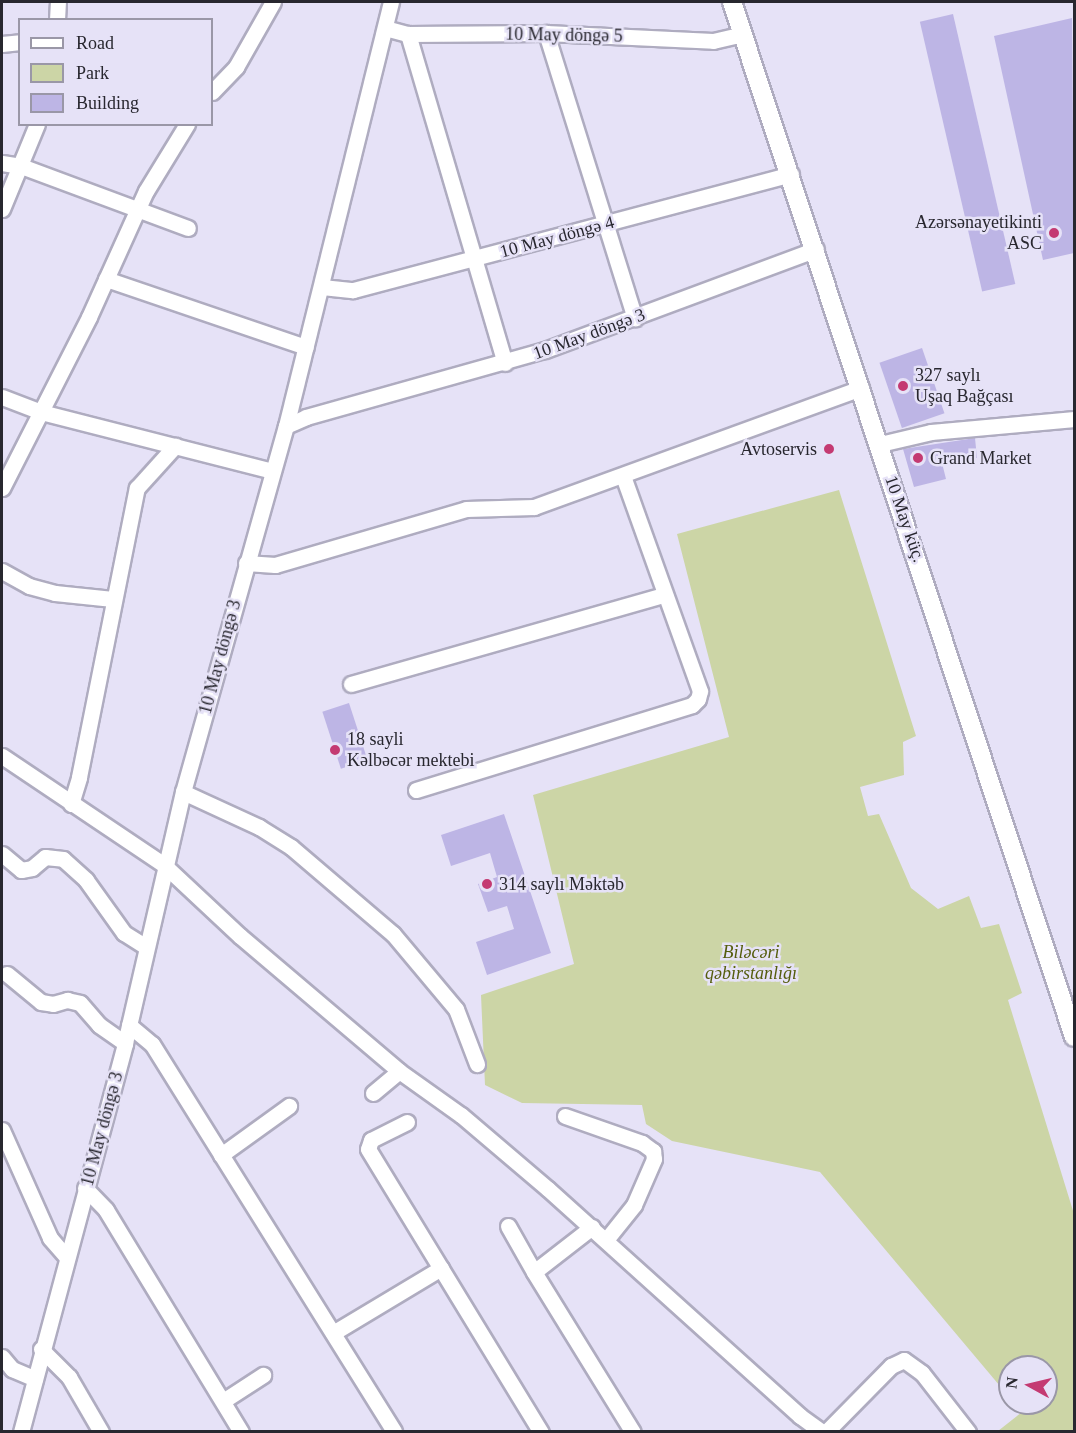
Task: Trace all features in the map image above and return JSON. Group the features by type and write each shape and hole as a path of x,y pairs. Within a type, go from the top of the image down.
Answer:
{"main road":[{"name":"10 May küç.","path":"732,2 816,249 1074,1037"}],"street":[{"path":"57,18 58,2"},
{"path":"213,91 236,67 273,2"},
{"path":"286,426 391,2"},
{"name":"10 May döngə 5","path":"385,28 408,34 546,33 713,41 743,34"},
{"path":"546,33 604,225 635,318"},
{"path":"408,34 477,259 505,363"},
{"path":"2,44 18,42"},
{"path":"2,209 36,126"},
{"path":"2,488 106,279 138,208 186,126"},
{"path":"2,163 21,166 188,228"},
{"name":"10 May döngə 4","path":"322,287 353,290 791,174"},
{"name":"10 May döngə 3","path":"21,1431 65,1255 86,1188 125,1043 164,865 183,792 286,426 306,417 505,363 635,318 816,249"},
{"path":"106,279 306,347"},
{"path":"246,563 275,565 466,509 534,507 861,388"},
{"path":"2,396 41,412 272,471"},
{"path":"880,444 931,432 1074,419"},
{"path":"71,804 80,777 113,599 137,488 175,446"},
{"path":"416,790 692,705 700,691 664,596 623,476"},
{"path":"2,571 29,586 55,593 113,599"},
{"path":"351,684 664,596"},
{"path":"2,756 164,865 240,936 399,1071 461,1115 591,1227 800,1416 824,1431 891,1366 904,1360 922,1373 969,1431"},
{"path":"183,792 259,827 291,847 393,934 456,1009 477,1064"},
{"path":"2,854 21,870 32,868 45,857 63,859 86,880 124,933 146,947"},
{"path":"7,974 40,1002 53,1004 67,1000 80,1003 99,1024 125,1043"},
{"path":"129,1025 152,1044 394,1431"},
{"path":"373,1092 399,1071"},
{"path":"221,1155 289,1106"},
{"path":"565,1116 642,1143 653,1151 654,1158 634,1205 606,1240"},
{"path":"407,1122 371,1140 368,1149 541,1431"},
{"path":"2,1130 50,1238 65,1255"},
{"path":"86,1188 106,1210 241,1431"},
{"path":"508,1226 633,1431"},
{"path":"534,1272 591,1227"},
{"path":"333,1333 441,1268"},
{"path":"41,1349 69,1377 101,1431"},
{"path":"2,1357 12,1369 35,1379"},
{"path":"223,1401 263,1375"}],"green space":[{"name":"Biləcəri qəbirstanlığı","path":"839,490 916,736 903,742 904,775 860,787 868,816 879,814 911,888 938,909 969,896 981,928 999,924 1022,993 1008,1000 1074,1214 1074,1431 998,1431 1018,1415 1058,1415 1058,1355 998,1355 998,1384 820,1172 672,1141 646,1124 642,1105 522,1103 485,1085 481,995 574,964 533,795 729,737 677,534"}],"building":[{"path":"953,14 1015,284 982,292 920,22"},
{"path":"1072,18 1074,253 1043,260 994,36"},
{"path":"922,348 944,413 902,428 879,363"},
{"path":"975,438 977,458 942,463 946,479 914,487 903,449"},
{"path":"349,703 368,760 341,769 322,712"},
{"path":"504,814 551,953 487,975 476,942 514,929 507,906 488,912 478,884 497,877 490,853 451,866 441,835"}],"place":[{"name":"Azərsənayetikinti ASC","path":"1054,233"},
{"name":"327 saylı Uşaq Bağçası","path":"903,386"},
{"name":"Avtoservis","path":"829,449"},
{"name":"Grand Market","path":"918,458"},
{"name":"18 sayli Kəlbəcər mektebi","path":"335,750"},
{"name":"314 saylı Məktəb","path":"487,884"}]}
